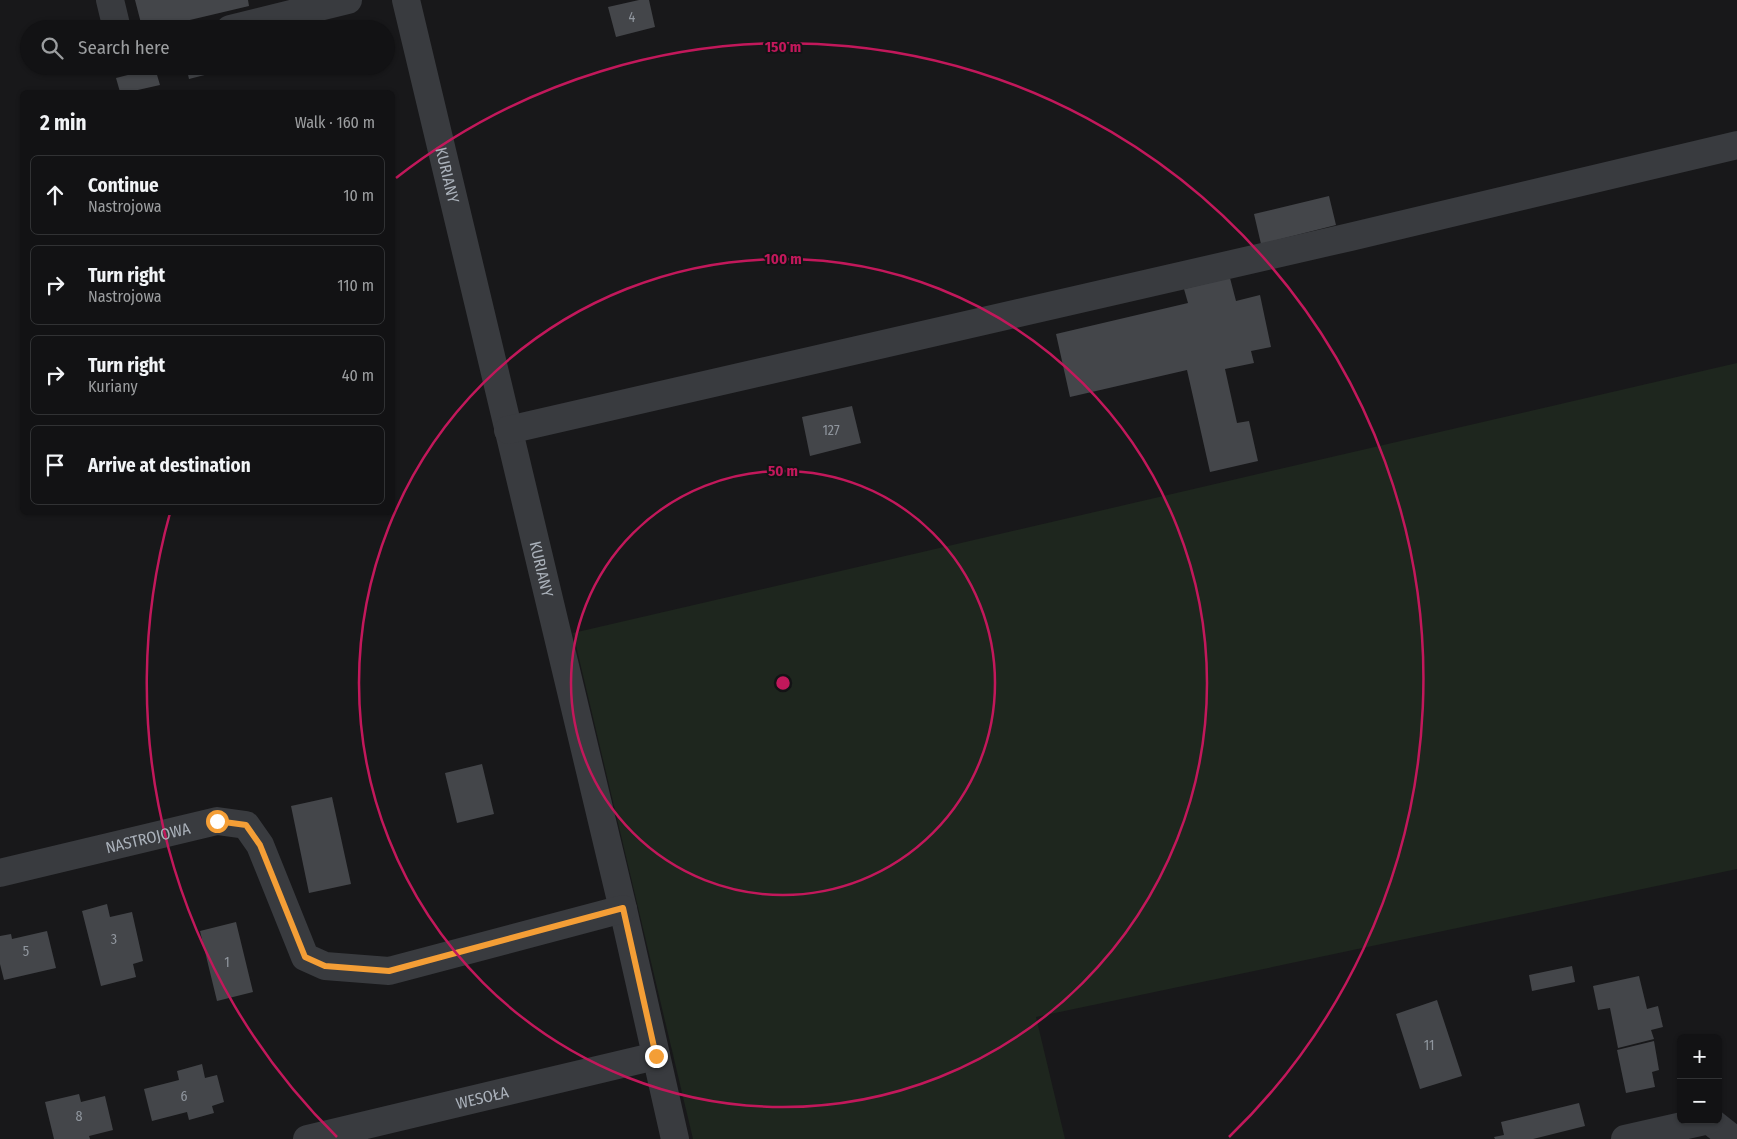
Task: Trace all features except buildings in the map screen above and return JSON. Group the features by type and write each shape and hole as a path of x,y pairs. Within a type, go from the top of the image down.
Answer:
{"street":[{"path":"110,0 115,20"},
{"path":"255,20 290,7 348,0"},
{"name":"KURIANY","path":"406,0 623,908 676,1139"},
{"path":"508,430 1737,146"},
{"name":"NASTROJOWA","path":"0,873 217,821 246,825 260,845 305,957 325,966 389,971 623,908"},
{"name":"WESOŁA","path":"307,1139 656,1056"},
{"path":"1722,1117 1737,1114"},
{"path":"1625,1139 1691,1124"},
{"path":"1714,1124 1733,1139"}],"shaded area":[{"path":"1737,363 1737,869 1036,1017 1065,1139 693,1139 573,633"}],"route":[{"path":"217,821 246,825 260,845 305,957 325,966 389,971 623,908 656,1056"}]}
